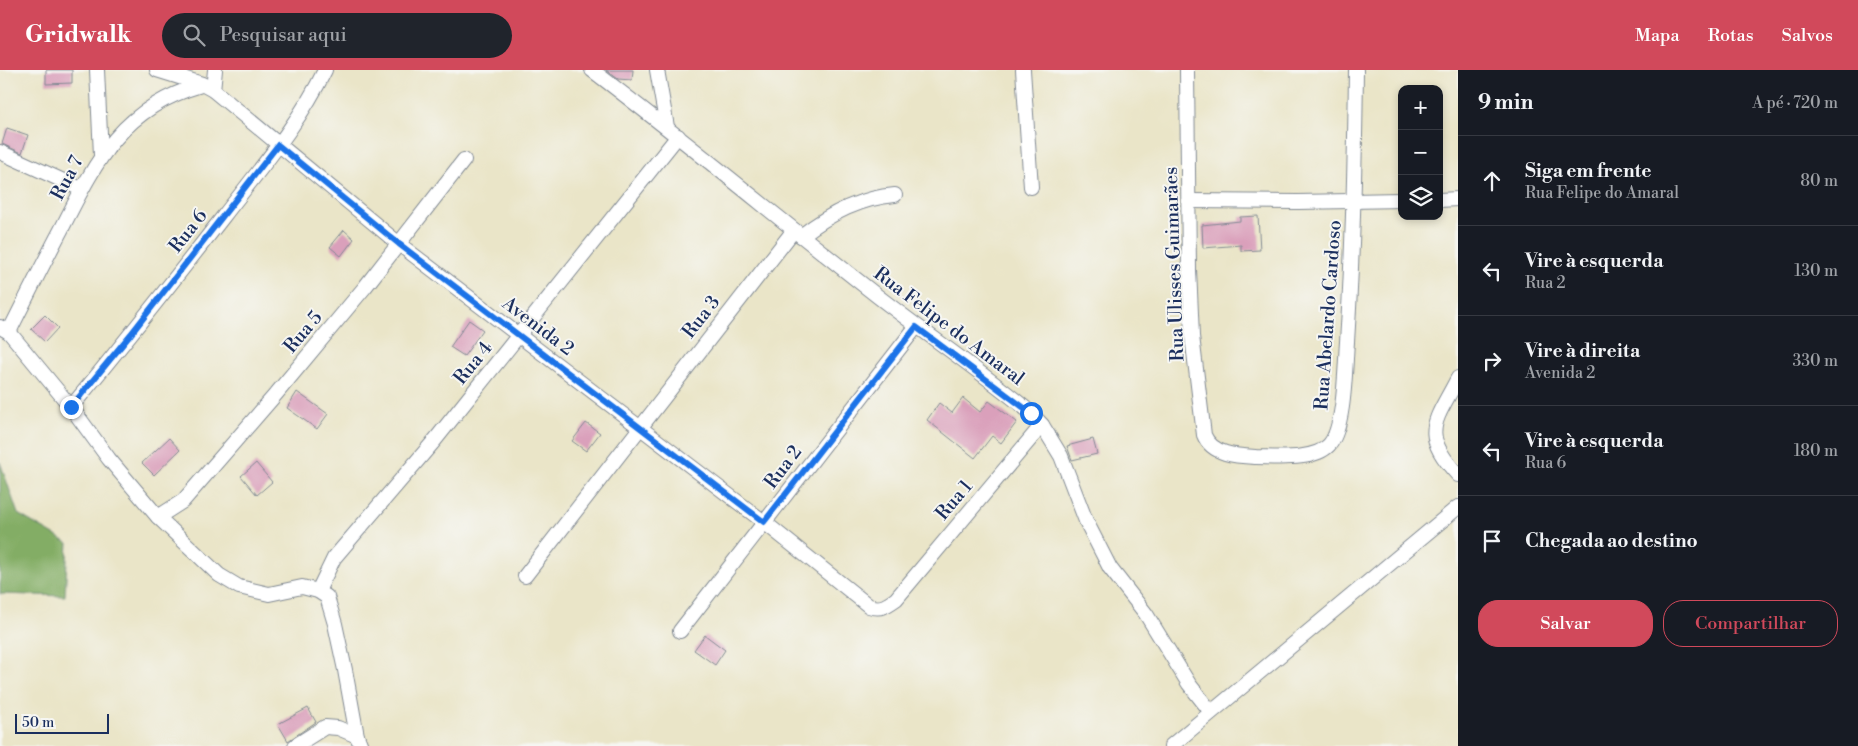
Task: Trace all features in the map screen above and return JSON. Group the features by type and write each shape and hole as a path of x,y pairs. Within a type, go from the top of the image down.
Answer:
{"street":[{"path":"97,70 101,155"},
{"name":"Avenida 2","path":"157,70 207,87 399,244 764,522 869,606 884,607 896,599"},
{"path":"207,87 215,70"},
{"name":"Rua 6","path":"71,407 131,334 278,145 316,88 324,70"},
{"name":"Rua Felipe do Amaral","path":"592,70 673,132 916,327 1019,403 1042,425 1061,456 1086,521 1110,568 1146,614 1189,684 1211,712"},
{"path":"656,70 673,132"},
{"path":"1023,70 1031,188"},
{"name":"Rua Ulisses Guimarães","path":"1186,70 1192,336 1204,435 1206,441 1218,450"},
{"name":"Rua Abelardo Cardoso","path":"1218,450 1240,456 1289,457 1310,455 1318,453 1330,444 1336,433 1342,406 1353,262 1356,70"},
{"name":"Rua 7","path":"4,329 101,155 126,127 142,114 178,91 207,87"},
{"name":"Rua 4","path":"322,594 334,558 435,440 520,335 673,132"},
{"path":"0,152 82,189"},
{"name":"Rua 5","path":"158,517 183,501 276,394 366,287 464,160"},
{"name":"Rua 3","path":"525,576 639,428 797,233 836,212 859,203 884,196 896,195"},
{"path":"1443,200 1458,199"},
{"path":"1189,201 1355,202 1398,200"},
{"name":"Rua 2","path":"680,631 916,327"},
{"path":"4,329 71,407 108,459 158,517 219,575 239,587 269,594 302,587 322,594 335,624 359,741"},
{"path":"1458,378 1438,418 1434,436 1439,451 1458,475"},
{"name":"Rua 1","path":"896,599 1042,425"},
{"path":"1171,746 1458,508"},
{"path":"295,746 325,727 338,728 359,741"}],"green space":[{"path":"0,462 18,514 68,543 65,596 0,594"}],"building":[{"path":"46,70 72,70 72,83 46,84"},
{"path":"606,70 633,70 632,80 618,79"},
{"path":"7,128 28,135 22,153 2,144"},
{"path":"1258,216 1260,250 1241,251 1241,245 1203,248 1202,225 1240,221 1240,217"},
{"path":"344,230 354,239 341,256 330,247"},
{"path":"45,315 58,328 45,342 31,329"},
{"path":"469,320 483,330 464,356 450,347"},
{"path":"297,392 328,414 317,429 287,408"},
{"path":"963,398 980,412 989,401 1017,422 1001,443 992,436 975,458 927,420 939,403 952,413"},
{"path":"586,423 600,433 586,451 572,441"},
{"path":"169,438 180,450 154,475 142,463"},
{"path":"1093,439 1097,454 1072,460 1067,446"},
{"path":"256,463 272,482 257,495 241,476"},
{"path":"705,635 725,650 715,665 694,650"},
{"path":"308,708 316,722 288,741 278,724"}],"route":[{"path":"71,407 131,334 278,145 399,244 764,522 916,327 1031,413"}]}
